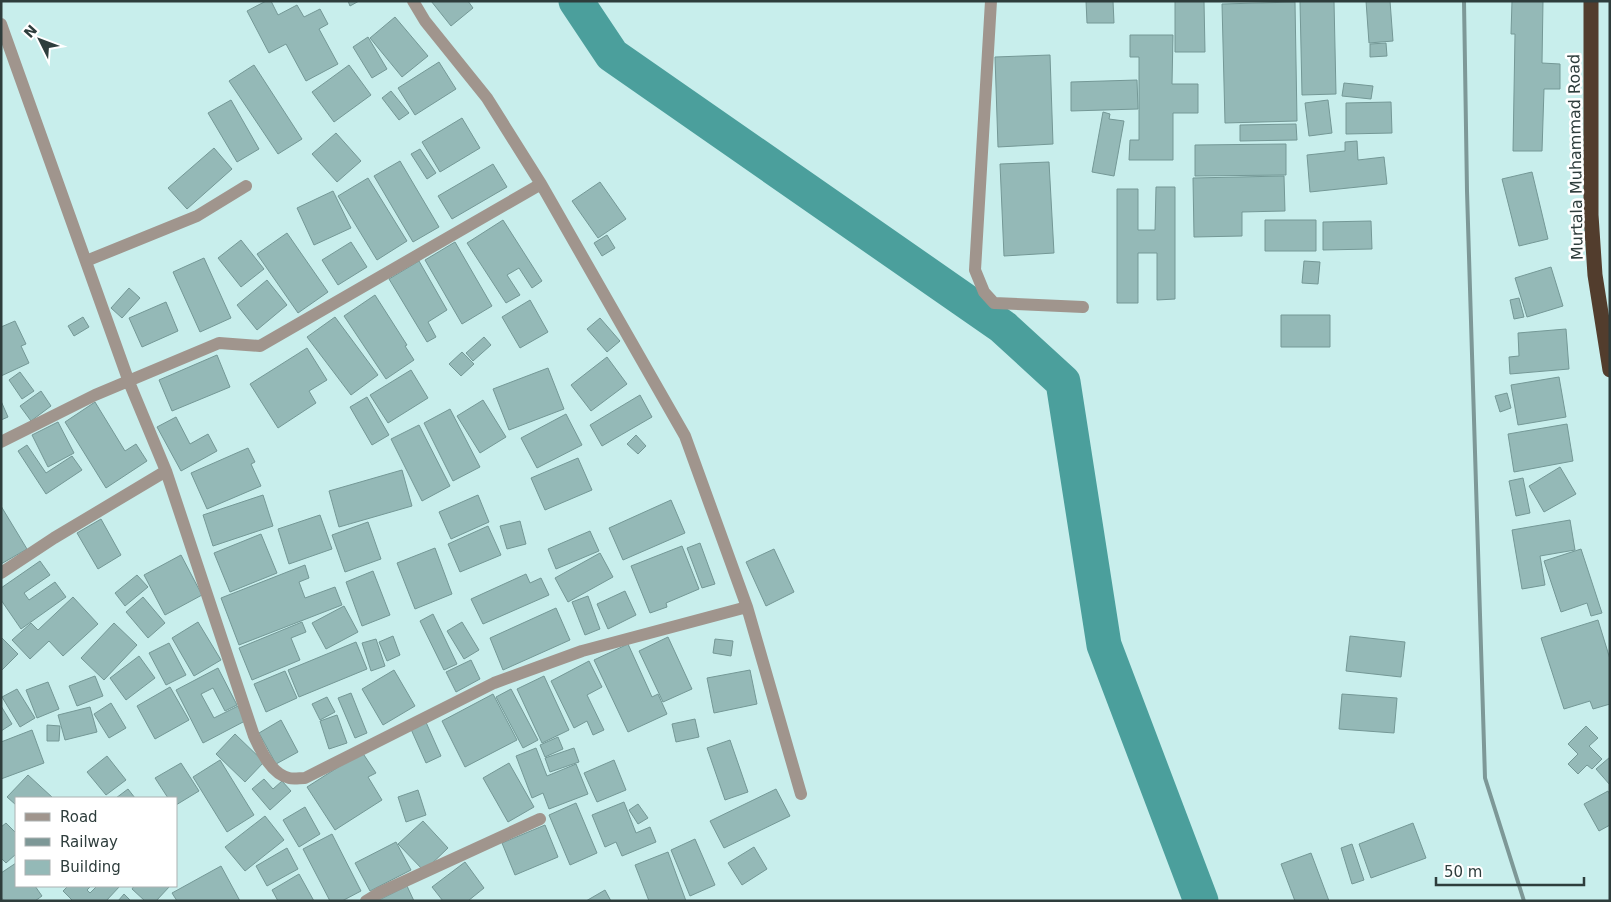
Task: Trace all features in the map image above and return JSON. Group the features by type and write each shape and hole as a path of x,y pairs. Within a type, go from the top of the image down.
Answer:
{"highway":[{"name":"Murtala Muhammad Road","path":"1590,1 1591,215 1595,275 1610,370"}],"street":[{"path":"413,1 425,20 487,98 541,184 685,436 747,607 801,794"},
{"path":"991,1 975,270 984,292 994,303 1084,307"},
{"path":"1,24 129,382 166,471 254,736 274,769 288,778 304,778 494,683 582,652 747,607"},
{"path":"1,442 95,396 219,343 260,346 541,184"},
{"path":"86,261 197,216 246,186"},
{"path":"1,573 54,538 166,471"},
{"path":"366,901 379,893 540,819"}],"building":[{"path":"266,1 271,1 278,15 297,5 304,17 320,9 328,24 319,29 338,64 306,81 286,44 269,53 247,11"},
{"path":"348,1 359,1 350,6"},
{"path":"431,1 468,1 473,8 451,26"},
{"path":"1086,1 1113,1 1114,23 1087,23"},
{"path":"1175,1 1204,1 1205,52 1175,52"},
{"path":"1300,1 1334,1 1336,94 1302,95"},
{"path":"1366,1 1390,1 1393,41 1369,43"},
{"path":"1512,1 1543,1 1542,63 1560,64 1560,89 1544,89 1542,151 1513,151 1515,34 1511,34"},
{"path":"1295,2 1297,121 1225,123 1222,4"},
{"path":"395,17 428,56 402,77 370,38"},
{"path":"1130,35 1173,35 1172,84 1198,84 1198,113 1173,113 1173,160 1129,160 1130,140 1139,140 1139,57 1130,57"},
{"path":"368,37 387,69 372,78 353,47"},
{"path":"1386,43 1387,56 1370,57 1370,44"},
{"path":"1050,55 1053,144 998,147 995,57"},
{"path":"439,62 456,89 415,115 398,88"},
{"path":"254,65 302,139 278,154 229,81"},
{"path":"349,65 371,95 334,122 312,92"},
{"path":"1137,80 1138,109 1071,111 1071,82"},
{"path":"1344,83 1373,86 1371,99 1342,96"},
{"path":"391,91 409,113 399,120 382,98"},
{"path":"231,100 259,149 237,162 208,113"},
{"path":"1328,100 1332,133 1309,136 1305,103"},
{"path":"1391,102 1392,133 1346,134 1346,103"},
{"path":"1103,112 1110,114 1109,119 1124,121 1114,176 1092,172"},
{"path":"462,118 480,148 440,172 422,142"},
{"path":"1296,124 1297,140 1240,141 1240,125"},
{"path":"336,133 361,161 337,182 312,154"},
{"path":"1357,141 1358,160 1384,157 1387,184 1310,192 1307,155 1345,151 1345,142"},
{"path":"1286,144 1286,175 1195,176 1195,145"},
{"path":"214,148 232,169 187,209 168,188"},
{"path":"420,149 436,173 427,179 411,154"},
{"path":"400,161 439,227 413,242 374,176"},
{"path":"1049,162 1054,253 1004,256 1000,164"},
{"path":"493,164 507,187 452,219 438,196"},
{"path":"1532,172 1548,239 1519,246 1502,179"},
{"path":"1284,176 1285,211 1242,212 1242,236 1194,237 1193,178"},
{"path":"368,178 407,241 377,260 338,196"},
{"path":"600,182 626,219 598,238 572,201"},
{"path":"1156,187 1175,187 1175,299 1157,300 1157,253 1138,253 1138,303 1117,303 1117,189 1138,189 1138,230 1155,230"},
{"path":"333,191 351,228 314,245 297,208"},
{"path":"503,220 542,281 532,288 519,268 507,275 520,295 506,303 467,243"},
{"path":"1265,220 1316,220 1316,251 1265,251"},
{"path":"1371,221 1372,249 1323,250 1323,222"},
{"path":"287,233 328,292 298,313 257,254"},
{"path":"607,235 615,248 602,256 594,243"},
{"path":"241,240 264,269 241,287 218,258"},
{"path":"351,242 367,267 338,285 322,260"},
{"path":"455,242 492,306 462,324 425,260"},
{"path":"204,258 231,318 200,332 173,272"},
{"path":"419,261 447,310 428,322 436,337 427,342 389,279"},
{"path":"1304,261 1320,262 1318,284 1302,283"},
{"path":"1551,267 1563,306 1527,317 1515,278"},
{"path":"267,280 287,305 257,330 237,305"},
{"path":"129,288 140,298 122,318 111,308"},
{"path":"375,295 407,345 405,346 414,360 386,379 344,316"},
{"path":"1519,298 1524,317 1514,319 1510,300"},
{"path":"530,300 548,332 520,348 502,317"},
{"path":"166,302 178,331 142,347 129,318"},
{"path":"1281,315 1330,315 1330,347 1281,347"},
{"path":"83,317 89,327 74,336 68,326"},
{"path":"335,317 378,375 351,395 307,337"},
{"path":"600,318 620,341 607,352 587,329"},
{"path":"15,321 26,344 21,346 29,363 1,376 1,327"},
{"path":"1566,329 1569,369 1510,374 1509,357 1519,356 1518,333"},
{"path":"484,337 491,345 473,361 466,353"},
{"path":"307,348 327,380 309,391 316,403 278,428 250,384"},
{"path":"462,352 474,364 461,376 449,364"},
{"path":"217,355 230,387 172,411 159,380"},
{"path":"607,357 627,384 591,411 571,385"},
{"path":"548,368 564,409 509,430 493,389"},
{"path":"411,370 428,398 388,423 370,395"},
{"path":"20,372 34,391 22,399 9,380"},
{"path":"1559,377 1566,417 1518,425 1511,385"},
{"path":"41,391 51,406 31,421 20,406"},
{"path":"1507,393 1511,408 1500,412 1495,396"},
{"path":"640,395 652,417 602,446 590,425"},
{"path":"367,397 389,435 372,445 350,407"},
{"path":"483,400 506,437 480,453 457,416"},
{"path":"1,401 8,417 1,420"},
{"path":"95,402 125,451 136,444 147,461 106,488 65,422"},
{"path":"450,409 480,467 453,481 424,423"},
{"path":"566,414 582,445 537,468 521,438"},
{"path":"176,417 190,444 208,434 217,451 181,471 157,427"},
{"path":"58,422 74,453 48,467 32,435"},
{"path":"1567,424 1573,461 1514,472 1508,434"},
{"path":"419,425 450,486 422,501 391,439"},
{"path":"636,435 646,446 638,454 627,444"},
{"path":"27,445 46,473 72,456 82,470 46,494 18,451"},
{"path":"248,448 255,462 251,464 261,486 207,509 191,473"},
{"path":"578,458 592,490 545,510 531,478"},
{"path":"1560,467 1576,494 1544,512 1529,486"},
{"path":"402,470 412,506 339,527 329,491"},
{"path":"1523,478 1530,513 1516,516 1509,481"},
{"path":"263,495 273,526 213,546 203,515"},
{"path":"478,495 489,522 451,539 439,512"},
{"path":"671,500 685,533 623,560 609,528"},
{"path":"1,506 27,549 1,564"},
{"path":"320,515 332,549 289,564 278,529"},
{"path":"101,519 121,555 98,569 77,533"},
{"path":"1570,520 1575,550 1540,556 1545,585 1522,589 1512,530"},
{"path":"520,521 526,544 507,549 500,526"},
{"path":"368,522 381,559 345,572 332,535"},
{"path":"488,526 501,555 460,572 448,544"},
{"path":"590,531 599,551 556,569 548,549"},
{"path":"261,534 277,573 230,592 214,553"},
{"path":"700,543 715,584 702,588 687,548"},
{"path":"682,546 699,589 666,603 667,607 650,613 631,566"},
{"path":"435,548 452,594 415,609 397,563"},
{"path":"774,549 794,592 766,606 746,562"},
{"path":"1581,549 1602,613 1591,616 1587,603 1561,612 1544,561"},
{"path":"600,553 613,577 568,602 555,578"},
{"path":"181,555 202,595 165,615 144,575"},
{"path":"40,561 50,575 24,593 29,600 55,582 66,597 21,629 1,600 1,588"},
{"path":"305,565 309,578 299,582 305,598 335,587 342,605 239,645 221,598"},
{"path":"373,571 390,615 362,626 346,582"},
{"path":"526,574 530,583 541,578 549,595 483,624 471,599"},
{"path":"137,575 148,587 125,606 115,593"},
{"path":"625,591 636,615 608,629 597,604"},
{"path":"588,596 600,629 585,635 572,602"},
{"path":"73,597 98,624 63,656 49,641 30,659 12,640 31,623 38,630"},
{"path":"143,597 165,623 148,638 126,612"},
{"path":"344,606 358,632 326,649 312,623"},
{"path":"556,608 570,640 503,670 490,638"},
{"path":"433,614 457,664 444,670 420,621"},
{"path":"1598,620 1610,659 1610,704 1593,709 1590,701 1564,709 1541,638"},
{"path":"198,622 221,660 194,676 172,638"},
{"path":"302,622 306,632 291,638 300,660 252,680 239,648"},
{"path":"462,622 479,650 464,659 447,631"},
{"path":"114,623 137,645 104,680 81,658"},
{"path":"393,636 400,655 387,661 379,642"},
{"path":"1350,636 1405,642 1401,677 1346,671"},
{"path":"1,637 18,654 1,671"},
{"path":"668,637 692,689 663,702 639,651"},
{"path":"376,639 385,666 371,671 362,643"},
{"path":"715,639 733,641 731,656 713,653"},
{"path":"356,642 367,669 299,697 288,670"},
{"path":"169,643 186,675 166,685 149,653"},
{"path":"628,644 652,697 658,694 667,714 628,732 594,660"},
{"path":"139,656 155,678 126,700 110,678"},
{"path":"471,660 480,679 456,692 446,672"},
{"path":"589,661 602,687 587,695 604,730 593,735 587,721 574,728 551,681"},
{"path":"218,668 237,705 225,711 213,688 201,694 214,718 238,706 245,721 203,743 176,690"},
{"path":"394,670 415,706 383,725 362,689"},
{"path":"750,670 757,704 714,713 707,678"},
{"path":"285,671 297,698 266,712 254,684"},
{"path":"95,676 103,696 77,706 69,686"},
{"path":"544,676 569,730 542,743 517,689"},
{"path":"48,682 59,709 37,718 26,690"},
{"path":"170,687 189,720 155,739 137,706"},
{"path":"17,689 35,718 20,727 2,697"},
{"path":"511,689 538,740 523,748 496,697"},
{"path":"351,693 367,733 355,738 338,698"},
{"path":"493,694 517,740 465,767 442,721"},
{"path":"1342,694 1397,698 1394,733 1339,729"},
{"path":"327,697 335,712 320,720 312,704"},
{"path":"111,703 126,728 109,738 94,714"},
{"path":"1,706 12,724 1,731"},
{"path":"90,707 97,732 65,740 58,715"},
{"path":"337,715 347,743 329,749 320,721"},
{"path":"695,719 699,737 676,742 672,724"},
{"path":"281,720 298,752 276,764 259,733"},
{"path":"425,720 441,756 426,763 410,727"},
{"path":"47,725 60,726 59,741 47,741"},
{"path":"1586,726 1598,738 1589,746 1602,759 1592,769 1587,765 1578,774 1568,764 1578,754 1568,744"},
{"path":"32,730 44,763 1,779 1,742"},
{"path":"235,734 264,762 245,782 216,754"},
{"path":"558,737 563,749 545,757 540,745"},
{"path":"730,740 748,792 725,800 707,748"},
{"path":"536,748 547,776 576,764 588,794 549,809 543,793 532,798 516,756"},
{"path":"574,748 579,762 550,772 545,758"},
{"path":"362,752 376,773 368,777 382,800 335,830 307,787"},
{"path":"107,756 126,780 106,795 87,772"},
{"path":"1610,757 1610,785 1596,769"},
{"path":"220,760 254,815 227,832 193,777"},
{"path":"614,760 626,790 597,802 584,773"},
{"path":"181,763 199,791 178,804 178,797 167,797 155,778"},
{"path":"509,763 534,807 508,822 483,778"},
{"path":"28,775 52,797 15,797 15,804 7,797"},
{"path":"264,779 273,789 282,781 291,791 270,810 252,789"},
{"path":"128,789 134,797 117,797"},
{"path":"776,789 790,816 724,848 710,821"},
{"path":"418,790 426,815 406,822 398,797"},
{"path":"1608,791 1610,795 1610,825 1599,831 1584,804"},
{"path":"624,802 636,833 650,827 656,842 622,856 616,842 605,847 592,815"},
{"path":"576,803 597,853 570,865 549,815"},
{"path":"638,804 648,818 638,824 629,810"},
{"path":"305,807 320,834 299,847 283,820"},
{"path":"265,816 284,840 245,871 225,847"},
{"path":"423,821 448,848 424,871 398,844"},
{"path":"6,823 15,832 15,855 6,863 1,858 1,827"},
{"path":"1413,823 1426,858 1371,878 1359,844"},
{"path":"545,825 558,857 515,875 502,843"},
{"path":"332,834 361,891 342,901 330,901 303,849"},
{"path":"695,839 715,885 690,896 671,850"},
{"path":"396,842 411,870 370,891 355,863"},
{"path":"1352,844 1364,880 1352,884 1341,848"},
{"path":"754,847 767,869 742,885 728,863"},
{"path":"287,848 298,869 267,886 256,866"},
{"path":"668,852 686,901 649,901 635,865"},
{"path":"1311,853 1329,901 1295,901 1281,864"},
{"path":"465,862 484,888 468,901 443,901 432,887"},
{"path":"15,864 15,887 36,887 42,896 35,901 4,901 1,897 1,873"},
{"path":"221,866 240,901 177,901 172,893"},
{"path":"299,874 314,901 278,901 272,890"},
{"path":"407,886 414,901 377,901"},
{"path":"67,887 90,887 87,890 90,893 96,887 119,887 106,901 73,901 63,891"},
{"path":"133,887 169,887 156,901 145,901 132,889"},
{"path":"605,890 611,901 586,901"},
{"path":"124,894 131,901 118,901"}],"waterway":[{"path":"576,1 612,55 1003,327 1063,382 1104,645 1201,901"}],"railway":[{"path":"1464,1 1467,191 1485,778 1524,901"}]}
